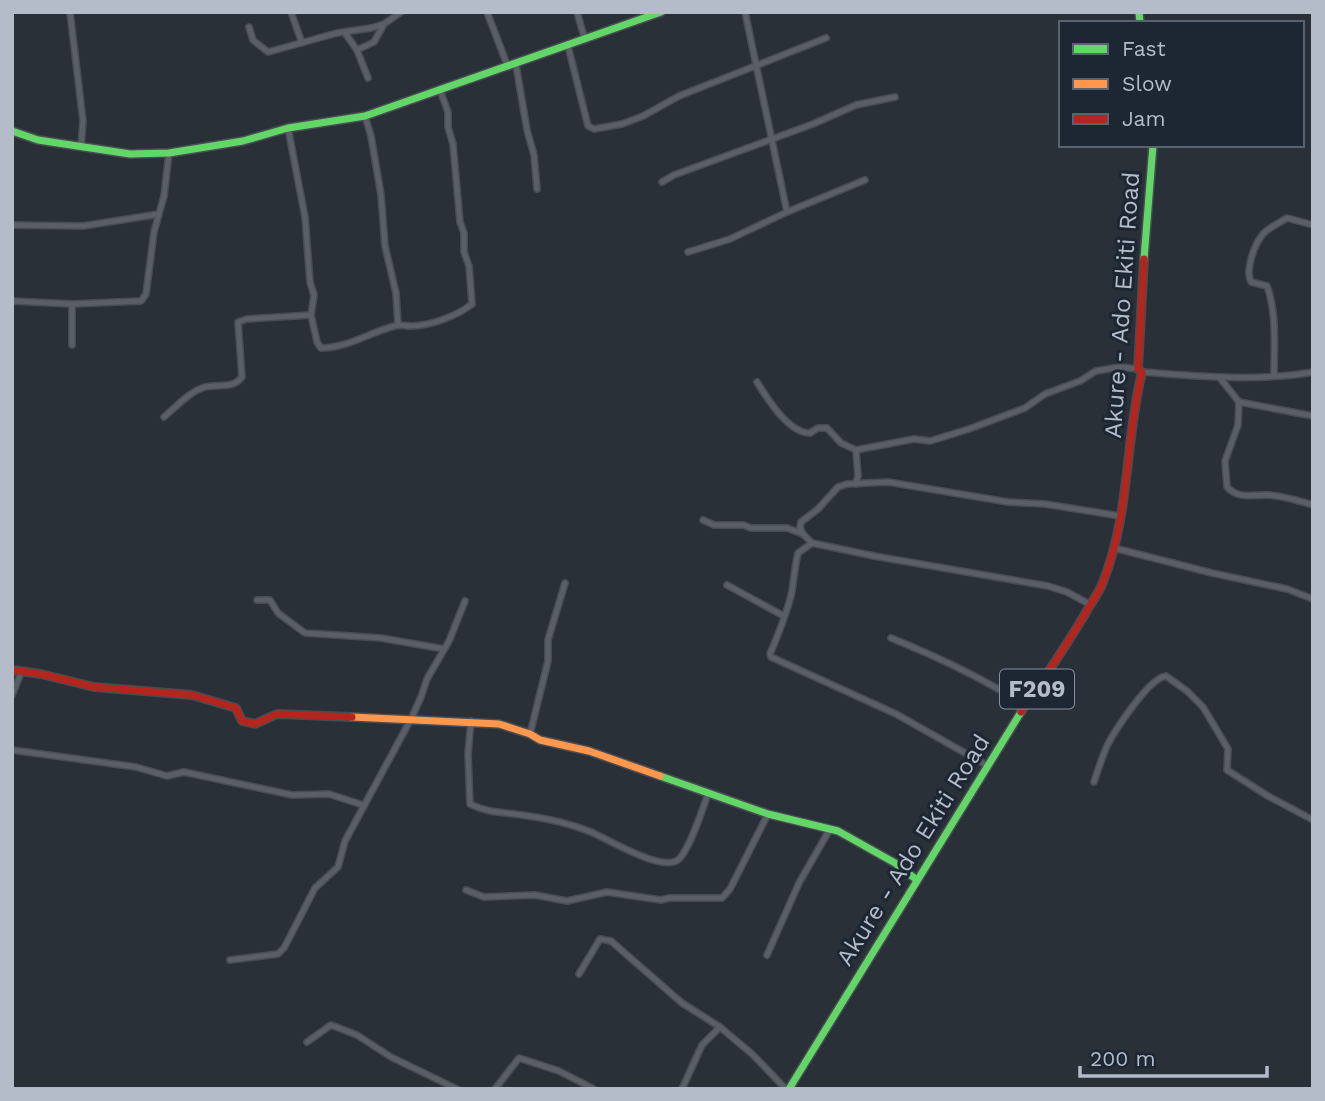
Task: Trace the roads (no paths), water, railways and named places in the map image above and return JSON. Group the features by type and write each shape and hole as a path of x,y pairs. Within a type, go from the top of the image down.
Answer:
{"street":[{"path":"70,12 83,121 81,147"},
{"path":"292,12 302,43"},
{"path":"249,27 253,40 268,52 384,24 401,12"},
{"path":"487,12 512,66 519,72 524,118 534,155 537,189"},
{"path":"577,12 586,40"},
{"path":"12,131 38,140 130,154 169,153 243,141 288,128 365,116 661,12"},
{"path":"745,12 788,212"},
{"path":"357,50 374,42 384,24"},
{"path":"345,33 357,50 368,78"},
{"path":"568,46 588,127 594,129 622,124 643,116 679,96 826,38"},
{"path":"288,128 305,217 310,282 314,295 311,315 321,348 352,342 398,325 411,326 438,321 454,316 472,304 469,266 460,222 453,144 448,127 448,112 440,90"},
{"path":"662,182 856,105 895,97"},
{"path":"365,116 381,195 385,246 396,293 398,325"},
{"name":"Akure - Ado Ekiti Road","path":"787,1089 1091,605 1102,583 1114,548 1128,472 1140,370 1145,244 1153,147"},
{"path":"12,301 141,301 146,294 169,153"},
{"path":"688,252 730,239 865,180"},
{"path":"12,225 83,226 159,214"},
{"path":"1274,376 1275,344 1271,296 1267,286 1251,282 1249,270 1255,249 1264,233 1287,218 1313,225"},
{"path":"72,303 72,345"},
{"path":"164,417 194,392 204,387 227,386 238,382 242,377 238,322 311,315"},
{"path":"757,382 784,419 800,431 810,433 818,428 827,429 841,443 856,450 914,439 930,441 969,429 1025,408 1045,394 1080,381 1096,371 1120,368 1220,378 1288,377 1313,372"},
{"path":"1220,378 1239,402 1238,425 1225,461 1227,487 1246,497 1270,495 1313,505"},
{"path":"1239,402 1313,416"},
{"path":"856,450 856,484"},
{"path":"787,528 801,522 818,509 838,487 888,482 1008,502 1045,504 1120,516"},
{"path":"703,520 714,524 743,525 751,528 787,528 803,534 812,543 1048,586 1067,592 1091,605"},
{"path":"801,522 803,534"},
{"path":"812,543 798,553 791,595 782,615 771,657 896,714 988,766"},
{"path":"1114,548 1287,589 1313,599"},
{"path":"530,734 548,661 548,640 565,583"},
{"path":"727,585 782,615"},
{"path":"257,600 270,600 278,613 305,633 381,638 444,649"},
{"path":"230,960 278,954 284,948 315,888 338,867 345,841 411,719 426,679 444,649 466,601"},
{"path":"891,638 948,662 1026,706"},
{"path":"12,670 94,687 192,695 236,708 242,721 255,724 277,714 499,724 540,740 612,758 768,814 852,838 895,863 917,880"},
{"path":"12,695 21,673"},
{"path":"1094,782 1109,743 1134,705 1157,678 1166,676 1203,707 1228,749 1227,770 1313,820"},
{"path":"471,721 468,763 470,804 483,811 520,814 560,822 643,856 673,863 680,859 708,794"},
{"path":"12,750 136,766 167,776 184,772 292,795 329,794 363,805"},
{"path":"466,890 485,897 535,895 567,901 607,892 661,900 722,898 730,889 768,814"},
{"path":"767,955 799,883 830,830"},
{"path":"579,974 600,939 611,941 682,1003 720,1027 787,1089"},
{"path":"307,1042 331,1025 357,1035 391,1057 457,1089"},
{"path":"682,1089 702,1045 720,1027"},
{"path":"495,1089 519,1058 559,1071 594,1089"}]}
